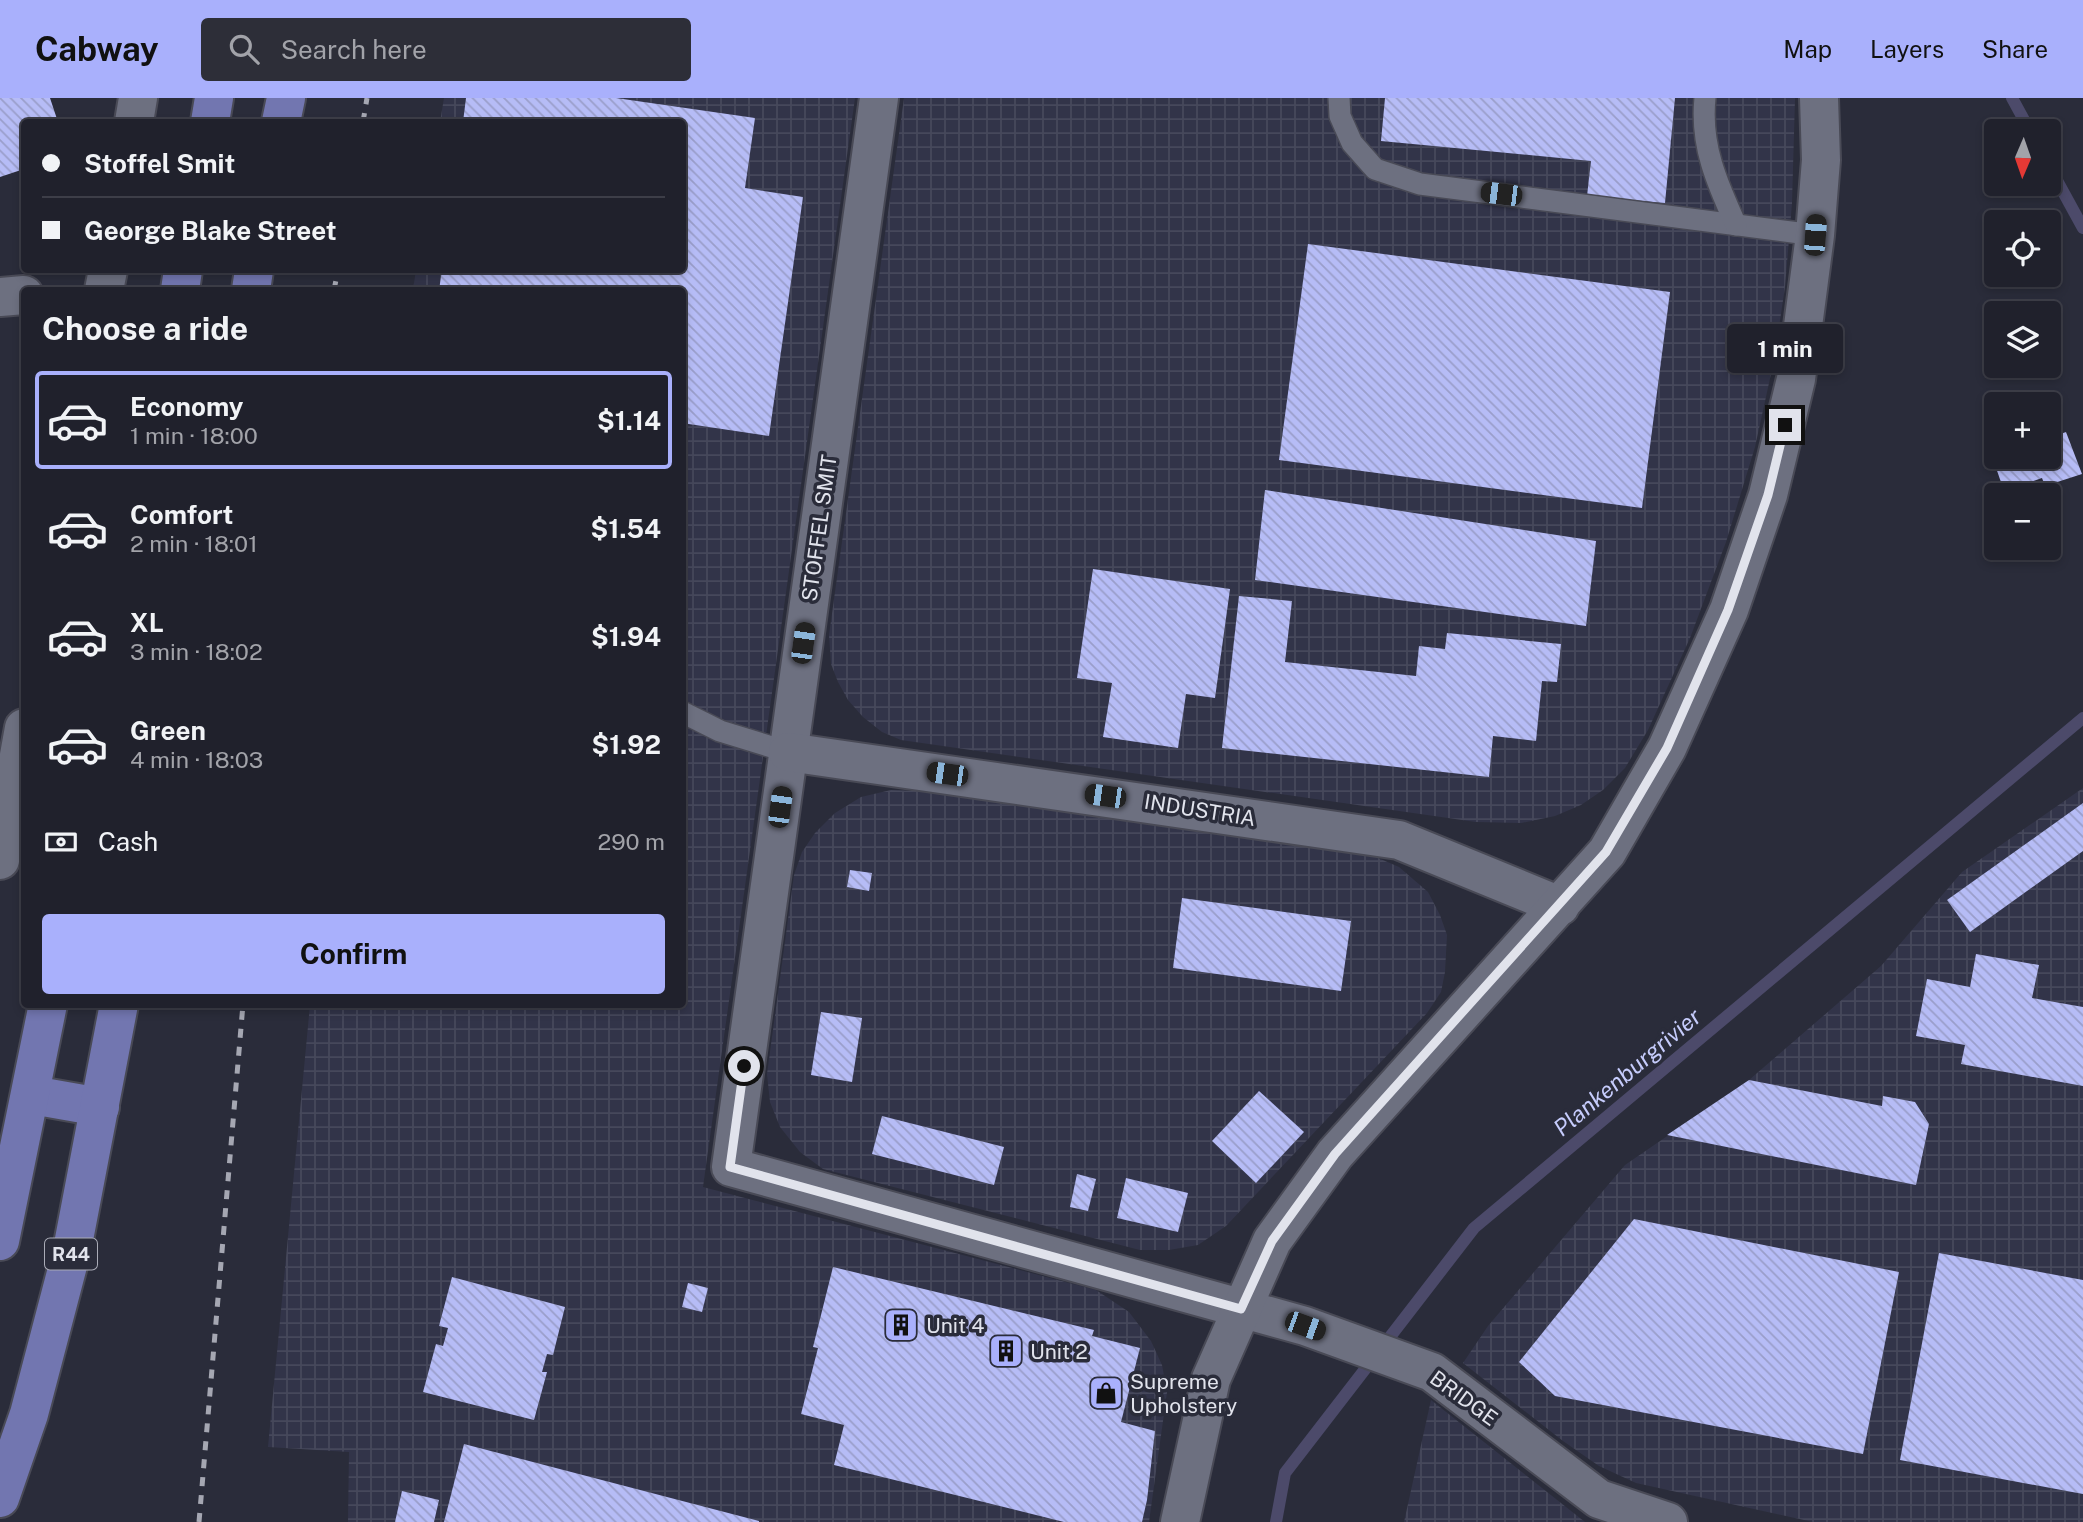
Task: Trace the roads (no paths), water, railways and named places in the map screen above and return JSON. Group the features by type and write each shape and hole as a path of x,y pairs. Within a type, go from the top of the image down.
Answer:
{"main road":[{"path":"210,119 214,98"},
{"path":"282,119 286,98"},
{"path":"0,1241 32,1095 47,1008"},
{"name":"R44","path":"0,1498 29,1414 72,1250 118,1008"},
{"path":"32,1095 100,1107"}],"street":[{"path":"134,119 138,98"},
{"name":"STOFFEL SMIT","path":"730,1167 879,98"},
{"path":"1180,1522 1211,1379 1272,1241 1335,1154 1606,852 1667,748 1728,610 1768,495 1796,379 1815,235 1821,160 1819,98"},
{"path":"0,297 21,295"},
{"path":"0,860 21,744"},
{"name":"INDUSTRIA","path":"788,752 1399,840 1560,906"},
{"name":"BRIDGE","path":"730,1167 1305,1326 1432,1372 1599,1499 1664,1522"}],"lane":[{"path":"1339,98 1340,116 1352,142 1376,169 1420,184 1815,235"},
{"path":"1705,98 1703,119 1707,151 1714,178 1736,225"},
{"path":"686,714 720,731 788,752"}],"waterway":[{"name":"Plankenburgrivier","path":"2012,98 2023,119"},
{"name":"Plankenburgrivier","path":"2062,190 2083,228"},
{"name":"Plankenburgrivier","path":"1276,1522 1285,1473 1474,1228 2083,718"}],"railway":[{"path":"364,119 367,98"},
{"path":"335,287 337,273"},
{"path":"199,1522 243,1008"}],"place":[{"name":"Unit 4","path":"901,1325"},
{"name":"Unit 2","path":"1006,1351"},
{"name":"Supreme Upholstery","path":"1106,1393"}]}
